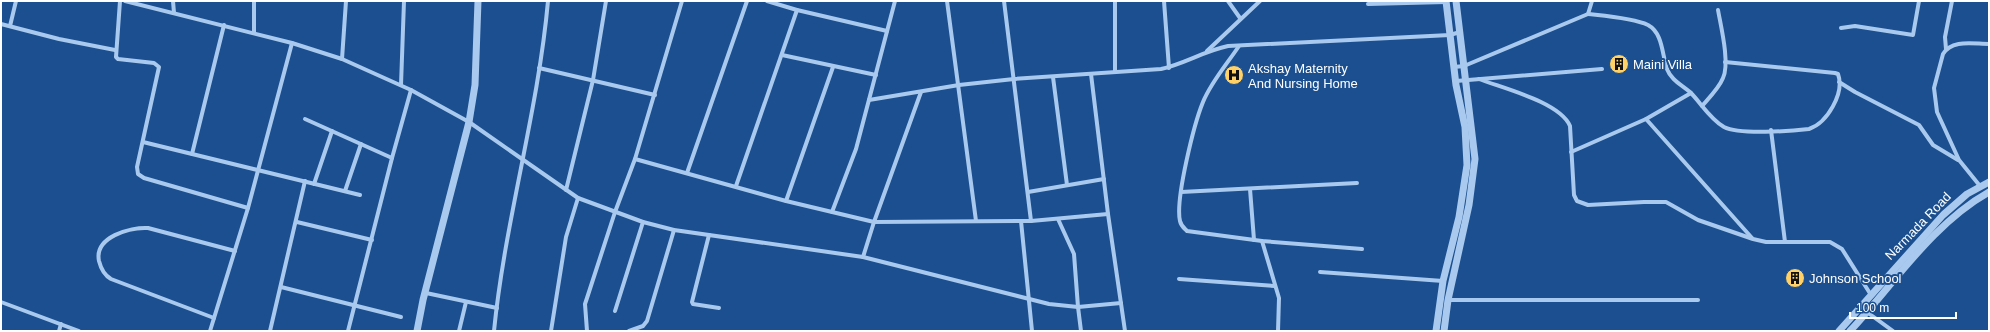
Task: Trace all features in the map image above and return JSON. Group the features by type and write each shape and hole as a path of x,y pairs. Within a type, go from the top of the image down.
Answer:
{"street":[{"path":"10,26 16,1"},
{"path":"120,1 116,50 118,59 154,63 159,67 137,170 144,178 248,208"},
{"path":"126,1 292,43 342,59 401,85 469,122 578,198 642,222 674,230 863,257 1028,300 1060,306 1078,307 1121,303"},
{"path":"174,1 174,13"},
{"path":"254,1 254,33"},
{"path":"342,59 346,1"},
{"path":"401,85 404,1"},
{"path":"417,331 469,122 475,85 478,1"},
{"path":"494,331 496,308 507,239 539,68 548,1"},
{"path":"566,190 593,80 606,1"},
{"path":"588,331 585,304 615,212 635,159 682,1"},
{"path":"687,173 747,1"},
{"path":"767,1 797,10 887,31"},
{"path":"832,212 856,149 895,1"},
{"path":"947,1 976,221"},
{"path":"1004,1 1031,221"},
{"path":"1115,1 1115,72"},
{"path":"1164,1 1169,68"},
{"path":"1228,1 1240,18"},
{"path":"1205,52 1260,1"},
{"path":"1368,4 1446,1 1456,82 1465,127 1467,165 1459,217 1443,281 1436,331"},
{"path":"1444,331 1448,300 1469,205 1474,175 1474,143 1456,1"},
{"path":"1588,14 1592,1"},
{"path":"1842,28 1856,26 1913,35 1919,1"},
{"path":"1946,49 1945,37 1952,1"},
{"path":"736,186 797,10"},
{"path":"1702,106 1722,80 1725,73 1725,62 1718,10"},
{"path":"1454,67 1464,66 1588,14 1648,25 1654,30 1658,38 1669,74 1691,93 1717,122 1733,130 1809,129 1818,124 1834,104 1839,82 1838,74 1823,70 1725,62"},
{"path":"1,24 59,39 116,50"},
{"path":"192,154 224,25"},
{"path":"869,100 1014,79 1169,68 1205,52 1228,46 1450,35 1460,32"},
{"path":"210,331 248,208 292,43"},
{"path":"1980,186 1959,160 1936,112 1934,88 1943,54 1946,49 1957,44 1989,44"},
{"path":"1239,46 1210,88 1203,102 1192,136 1181,192 1180,220 1182,226 1187,231 1262,241 1362,248"},
{"path":"782,55 876,75"},
{"path":"786,201 833,67"},
{"path":"539,68 655,95"},
{"path":"1456,82 1602,69"},
{"path":"1091,74 1108,214 1125,331"},
{"path":"1053,77 1067,185"},
{"path":"1479,79 1542,103 1563,115 1570,126 1574,195 1581,203 1588,205 1666,202 1698,220 1753,239 1785,242 1824,241 1836,244 1846,255 1871,295"},
{"path":"1839,82 1855,92 1919,125 1933,145 1959,160"},
{"path":"348,331 356,307 392,158 411,90"},
{"path":"863,257 874,222 921,92"},
{"path":"1571,152 1646,119 1691,93"},
{"path":"306,119 392,158"},
{"path":"1646,119 1753,239"},
{"path":"1771,130 1785,242"},
{"path":"314,184 332,131"},
{"path":"143,142 360,195"},
{"path":"345,191 361,144"},
{"path":"635,159 786,201 874,222 1031,221 1108,214"},
{"path":"1028,192 1104,179"},
{"path":"270,331 297,222 305,181"},
{"name":"Narmada Road","path":"1839,331 1943,215 1967,194 1989,182"},
{"path":"1181,192 1357,183"},
{"path":"1250,189 1254,240"},
{"path":"1850,331 1942,228 1971,202 1989,192"},
{"path":"552,331 566,237 578,198"},
{"path":"1058,219 1074,254 1081,331"},
{"path":"1021,221 1032,331"},
{"path":"297,222 372,240"},
{"path":"616,311 642,222"},
{"path":"214,318 105,276 99,258 100,249 103,244 118,233 137,227 148,228 235,251"},
{"path":"629,331 643,326 647,321 674,230"},
{"path":"709,235 692,302 694,304 719,308"},
{"path":"1262,241 1280,307 1278,331"},
{"path":"1320,272 1443,281"},
{"path":"1179,279 1275,286"},
{"path":"281,287 356,307 401,317"},
{"path":"426,293 496,308"},
{"path":"1448,300 1698,300"},
{"path":"1,302 79,331"},
{"path":"460,331 466,302"},
{"path":"1860,307 1893,331"},
{"path":"59,331 61,324"}],"place":[{"name":"Maini Villa","path":"1619,64"},
{"name":"Akshay Maternity And Nursing Home","path":"1234,75"},
{"name":"Johnson School","path":"1795,278"}]}
